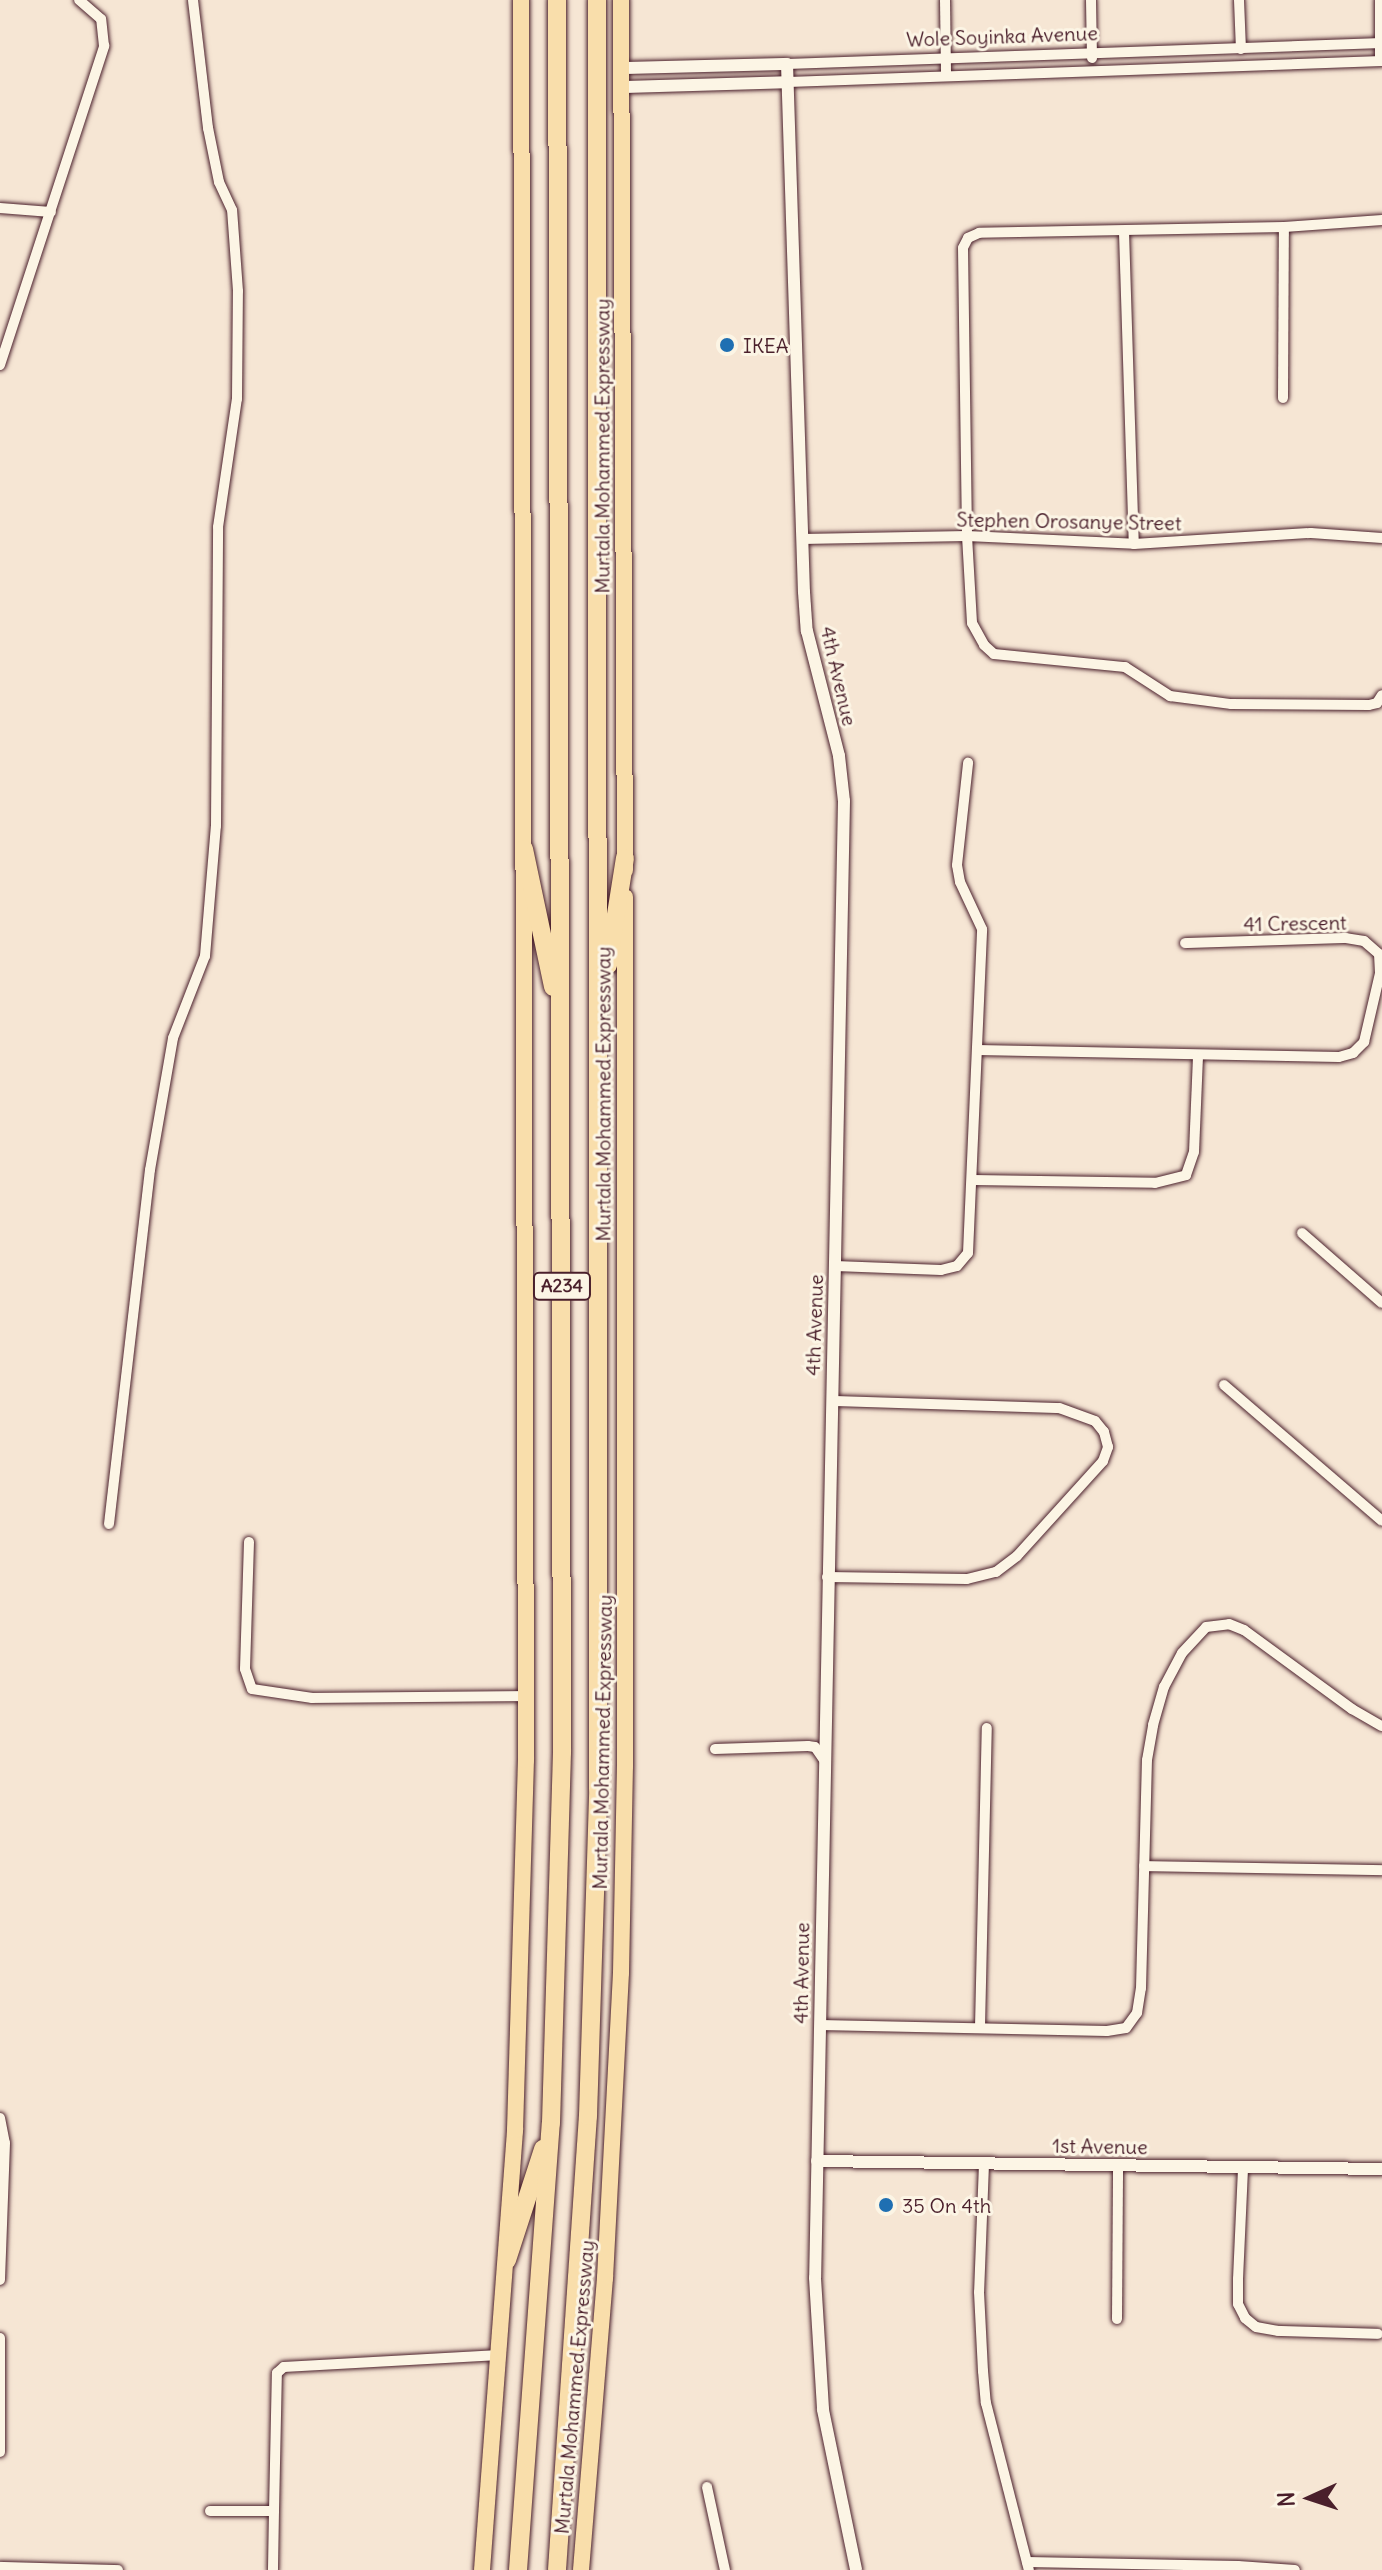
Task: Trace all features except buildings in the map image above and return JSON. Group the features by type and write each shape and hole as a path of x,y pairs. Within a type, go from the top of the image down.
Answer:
{"highway":[{"path":"482,2570 507,2260 520,2028 526,1696 521,0"},
{"name":"Murtala Mohammed Expressway","path":"518,2570 551,2123 562,1752 557,0"},
{"name":"Murtala Mohammed Expressway","path":"557,2570 595,1952 600,1023 597,0"},
{"name":"Murtala Mohammed Expressway","path":"581,2570 606,2262 621,1973 625,1766 621,0"},
{"path":"524,849 561,1029"},
{"path":"600,1023 625,858"},
{"path":"507,2260 551,2123"},
{"path":"563,2498 569,2570"}],"street":[{"path":"0,365 104,46 101,19 79,0"},
{"path":"109,1524 150,1170 173,1038 205,956 216,826 218,527 237,399 238,291 232,210 219,182 211,142 193,0"},
{"path":"945,0 946,75"},
{"path":"1091,0 1092,70"},
{"path":"1239,0 1241,49"},
{"path":"1380,0 1381,61"},
{"name":"Wole Soyinka Avenue","path":"622,68 1381,44"},
{"name":"Wole Soyinka Avenue","path":"623,87 1381,61"},
{"name":"4th Avenue","path":"787,64 807,631 839,756 844,801 815,2278 823,2410 856,2570"},
{"path":"0,208 51,212"},
{"path":"1382,220 1284,227 979,233 968,238 963,248 967,536 972,623 984,645 994,654 1125,667 1170,696 1231,704 1369,705 1377,703 1382,695"},
{"path":"1283,398 1284,227"},
{"path":"1124,232 1134,544"},
{"name":"Stephen Orosanye Street","path":"802,539 967,536 1134,544 1311,533 1382,538"},
{"path":"835,1266 941,1270 957,1266 968,1253 982,929 960,882 957,865 968,763"},
{"name":"41 Crescent","path":"977,1050 1339,1057 1353,1053 1364,1042 1374,1006 1379,954 1364,941 1346,938 1185,943"},
{"path":"973,1180 1155,1183 1186,1175 1194,1152 1198,1056"},
{"path":"1302,1233 1382,1303"},
{"path":"1224,1385 1382,1521"},
{"path":"827,1577 967,1579 996,1572 1017,1556 1103,1461 1108,1447 1104,1432 1095,1421 1059,1408 832,1401"},
{"path":"249,1542 245,1669 252,1689 312,1698 526,1696"},
{"path":"820,2025 1107,2031 1126,2028 1137,2013 1141,1988 1147,1760 1153,1725 1164,1687 1182,1653 1206,1627 1229,1624 1244,1630 1352,1709 1382,1726"},
{"path":"980,2027 987,1728"},
{"path":"715,1749 808,1746 815,1747 824,1760"},
{"path":"1144,1866 1382,1870"},
{"path":"0,2118 5,2143 0,2280"},
{"name":"1st Avenue","path":"817,2161 1382,2169"},
{"path":"984,2164 979,2292 986,2403 1028,2566 1295,2570"},
{"path":"1117,2319 1118,2166"},
{"path":"1243,2169 1238,2304 1245,2318 1256,2327 1278,2331 1378,2334"},
{"path":"0,2338 0,2452"},
{"path":"273,2570 277,2373 284,2367 499,2355"},
{"path":"707,2487 725,2570"},
{"path":"210,2511 274,2511"},
{"path":"0,2567 118,2570"}],"place":[{"name":"IKEA","path":"727,345"},
{"name":"35 On 4th","path":"886,2205"}]}
